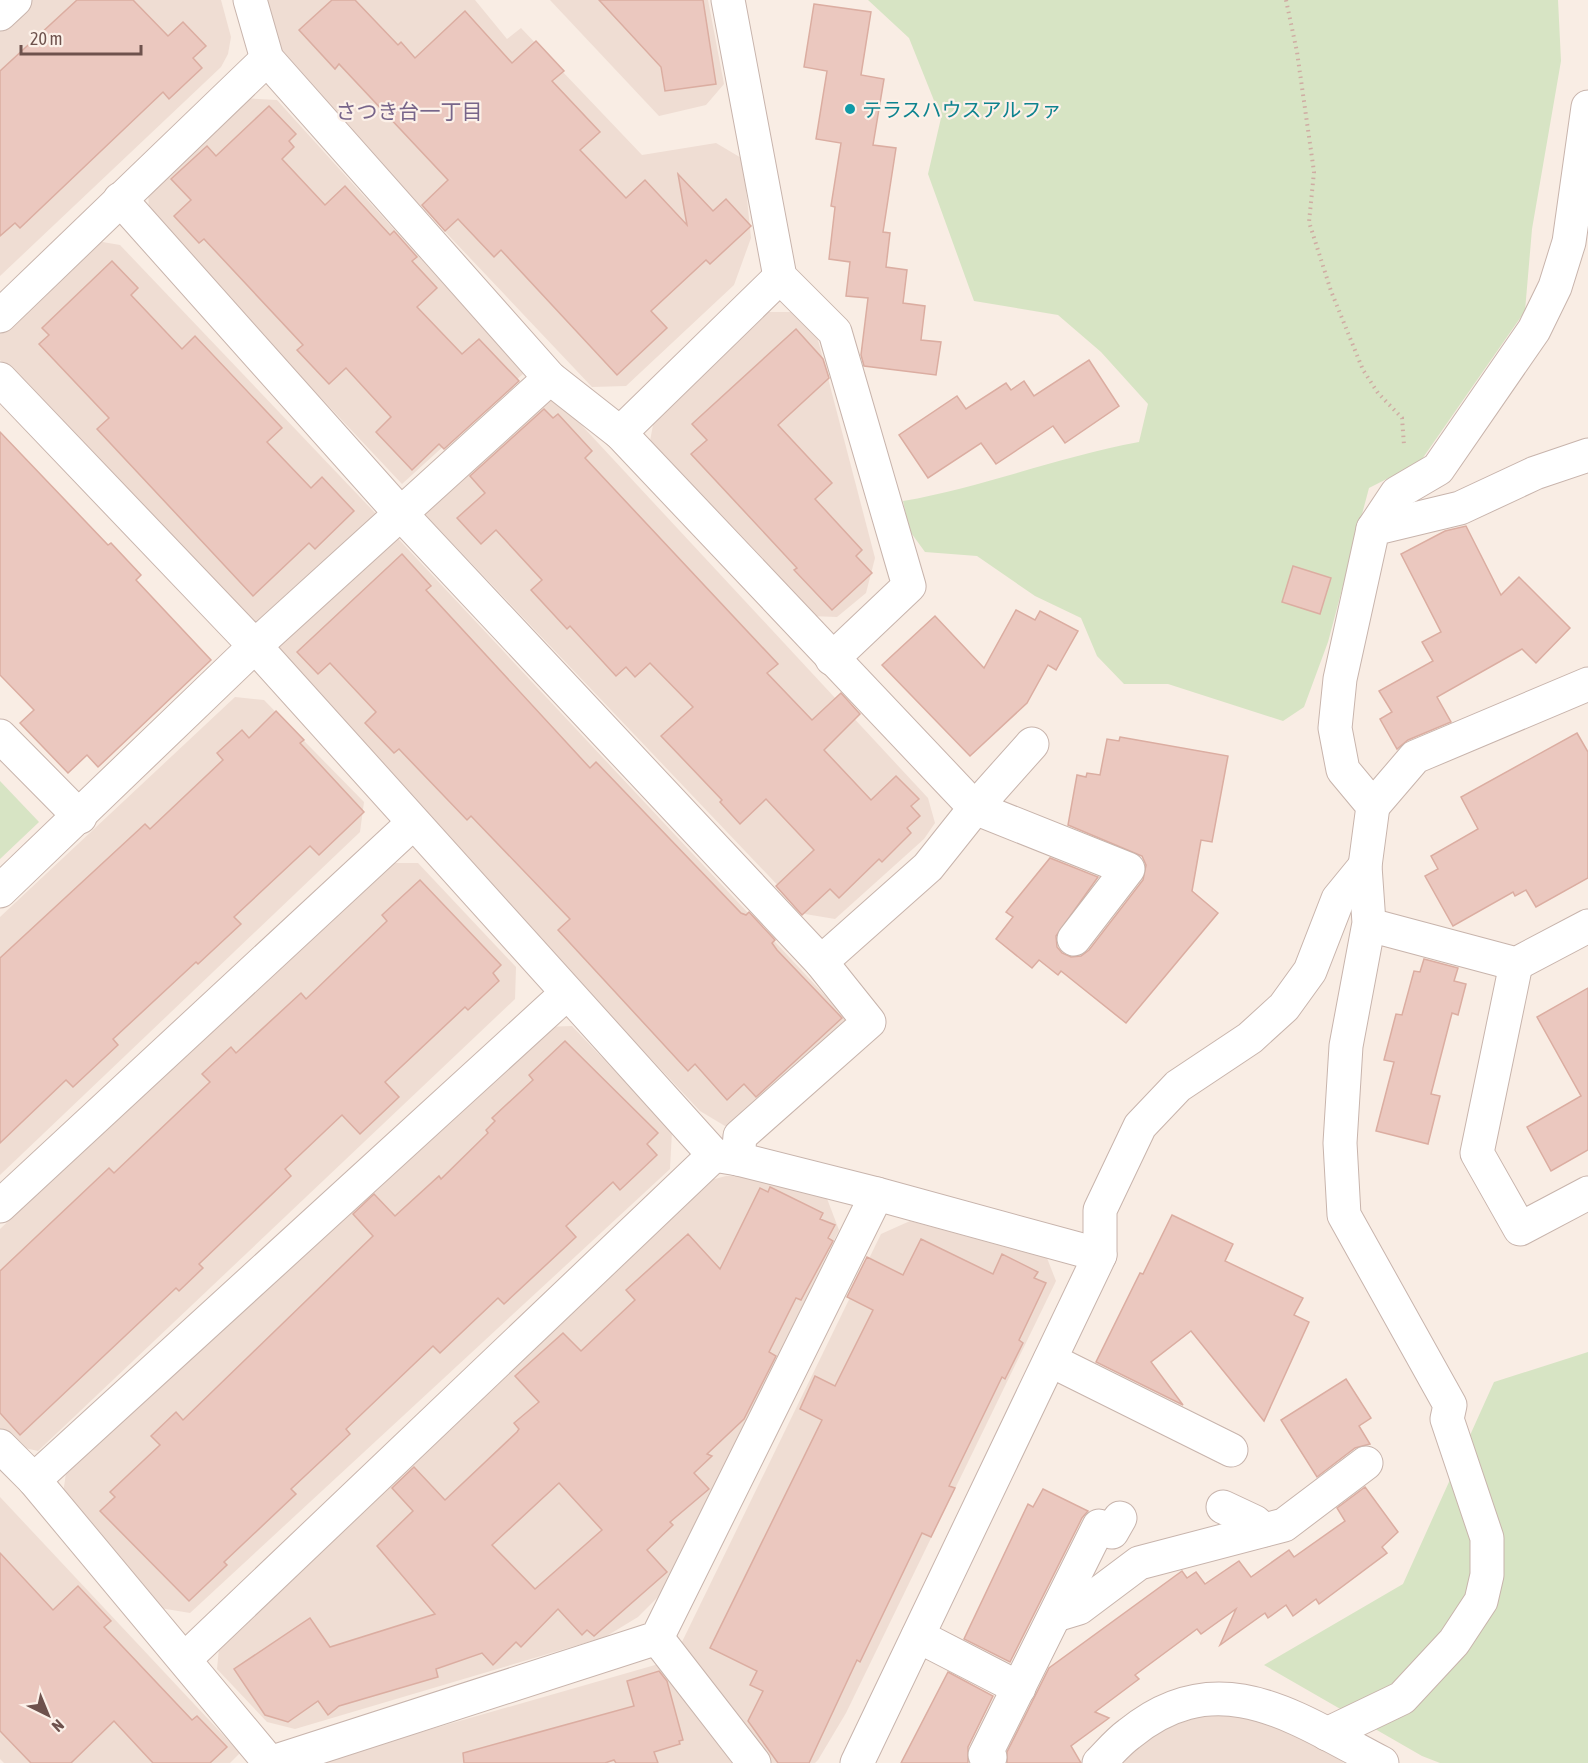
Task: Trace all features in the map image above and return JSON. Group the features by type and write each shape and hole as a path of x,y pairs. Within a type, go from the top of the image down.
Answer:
{"street":[{"path":"0,14 15,0"},
{"path":"250,0 267,59 550,378 620,433 975,808 1128,869 1074,939"},
{"path":"728,0 780,277 835,332 909,586 832,659"},
{"path":"0,316 267,59"},
{"path":"1373,806 1343,770 1335,728 1340,679 1373,529 1397,493 1438,469 1500,383 1538,322 1555,287 1569,242 1588,107"},
{"path":"120,198 401,514 821,962 869,1022 740,1136 726,1157 185,1659"},
{"path":"620,433 780,277"},
{"path":"0,891 80,817 255,646 550,378"},
{"path":"0,379 255,646 566,994 726,1157 877,1194 1100,1255"},
{"path":"1373,529 1460,508 1535,473 1588,454"},
{"path":"1327,1734 1402,1698 1454,1642 1481,1601 1487,1575 1487,1538 1447,1419 1450,1405 1344,1215 1341,1132 1346,1046 1369,923 1365,866 1373,806 1415,757 1588,684"},
{"path":"0,736 80,817"},
{"path":"821,962 928,867 975,808 1032,744"},
{"path":"0,1206 413,823"},
{"path":"857,1763 1100,1255 1100,1210 1140,1126 1178,1086 1250,1038 1284,1007 1310,971 1338,899 1365,866"},
{"path":"1381,928 1516,964 1588,926"},
{"path":"1516,964 1478,1153 1520,1229 1588,1192"},
{"path":"34,1480 566,994"},
{"path":"0,1446 34,1480 270,1763 657,1638 877,1194"},
{"path":"1050,1360 1231,1450"},
{"path":"1056,1615 1079,1608 1139,1563 1284,1525 1366,1463"},
{"path":"1223,1508 1255,1522 1264,1530"},
{"path":"987,1763 990,1757 985,1755 1099,1526 1112,1532 1120,1518"},
{"path":"918,1636 1019,1688"},
{"path":"657,1638 754,1763"},
{"path":"1099,1763 1129,1733 1158,1715 1193,1701 1238,1698 1278,1709 1382,1763"}],"path":[{"path":"1286,0 1297,52 1314,172 1309,222 1331,291 1359,360 1378,393 1402,418 1404,445 1397,493"}],"shaded area":[{"path":"27,0 221,0 231,37 228,54 221,67 0,276 0,25"},
{"path":"263,0 475,0 507,39 521,28 642,155 716,143 743,159 751,238 734,285 626,386 592,387 276,53"},
{"path":"550,0 708,0 724,84 706,105 659,116"},
{"path":"242,98 277,100 524,373 402,484 149,215 148,184"},
{"path":"91,240 120,245 378,516 250,629 0,360 0,328"},
{"path":"761,312 791,312 817,336 875,558 866,593 837,617 810,616 650,441 656,409"},
{"path":"547,388 928,798 935,823 924,839 835,919 805,914 418,507"},
{"path":"392,532 848,1020 730,1129 700,1111 264,647"},
{"path":"235,697 264,700 364,802 360,832 0,1175 0,917"},
{"path":"388,863 418,863 516,967 515,999 38,1451 12,1445 0,1434 0,1229"},
{"path":"572,1026 672,1131 670,1169 190,1613 160,1608 62,1501 66,1473 543,1027"},
{"path":"726,1176 742,1176 826,1196 839,1230 677,1566 661,1594 638,1617 605,1637 295,1729 267,1722 217,1669 220,1637 672,1209 711,1180"},
{"path":"910,1221 1047,1258 1056,1281 846,1713 818,1760 815,1763 765,1763 679,1648 881,1234"},
{"path":"0,1497 240,1753 230,1763 4,1763 0,1759"},
{"path":"662,1663 734,1763 313,1763"},
{"path":"1235,1715 1259,1719 1319,1745 1344,1763 1117,1763 1163,1727 1198,1717"}],"green space":[{"path":"868,0 1558,0 1561,61 1532,229 1525,311 1420,462 1369,488 1328,642 1304,707 1283,721 1168,684 1124,684 1097,656 1081,618 1035,596 977,556 925,552 909,530 903,501 1139,442 1148,404 1101,352 1058,315 974,301 928,174 941,118 909,38"},
{"path":"0,781 39,822 0,859"},
{"path":"1588,1352 1588,1763 1440,1763 1422,1756 1264,1665 1403,1584 1494,1382"}],"building":[{"path":"77,0 133,0 168,36 183,22 206,46 193,58 202,68 169,99 163,92 20,228 15,223 0,236 0,71"},
{"path":"332,0 355,0 398,45 401,42 415,58 465,11 512,63 536,41 564,71 552,81 600,132 580,150 626,198 645,180 687,225 678,174 713,211 726,199 751,226 710,264 706,260 651,311 667,328 617,375 501,250 494,257 458,219 445,231 422,205 448,180 339,64 335,69 299,30"},
{"path":"599,0 703,0 716,84 665,91 661,67"},
{"path":"814,4 871,12 861,75 884,79 873,145 896,148 883,232 890,233 886,267 907,270 903,303 925,306 921,340 941,342 936,375 864,366 861,355 868,298 846,296 850,262 829,259 835,207 831,206 841,143 816,139 827,71 804,67"},
{"path":"269,106 296,134 289,141 294,147 282,159 325,205 345,186 390,235 394,231 417,257 412,261 437,288 417,307 462,354 479,339 519,381 444,449 439,444 412,470 376,432 391,417 346,368 329,384 297,350 303,345 204,239 199,243 174,216 191,200 171,179 207,146 216,156"},
{"path":"112,261 138,288 131,295 182,349 195,336 282,428 267,442 311,488 322,477 354,511 315,549 309,543 253,596 97,429 109,418 39,344 49,335 42,328"},
{"path":"796,329 823,359 829,378 778,425 832,483 815,499 862,550 856,556 872,573 832,610 794,570 797,568 691,454 707,440 692,424"},
{"path":"1089,360 1119,406 1065,443 1053,426 996,464 981,443 928,478 899,435 957,396 966,409 1006,383 1011,390 1024,381 1034,396"},
{"path":"544,409 553,418 558,414 592,451 585,458 778,664 767,673 812,720 841,693 860,714 824,750 871,800 896,776 919,799 911,806 920,816 907,828 911,833 882,862 879,859 839,898 830,889 802,915 776,886 814,850 766,799 740,824 720,802 722,800 661,736 693,707 650,663 635,677 626,667 616,676 570,626 567,629 531,590 542,580 496,530 481,544 457,518 485,493 470,476"},
{"path":"0,432 108,545 111,543 141,575 136,580 211,660 98,767 87,755 68,773 20,723 34,710 0,675"},
{"path":"1466,526 1501,595 1519,577 1570,628 1536,663 1522,649 1437,697 1451,722 1408,740 1397,749 1380,719 1392,712 1379,691 1433,661 1422,642 1441,632 1401,554 1445,531"},
{"path":"402,554 431,586 426,590 590,768 596,762 741,913 746,915 749,912 775,940 772,943 777,950 842,1018 756,1097 744,1084 727,1100 695,1064 688,1071 558,930 570,919 471,816 467,820 399,749 394,753 365,723 376,712 330,663 318,674 297,652"},
{"path":"1293,566 1331,578 1320,614 1282,602"},
{"path":"1016,610 1035,620 1040,611 1078,631 1056,670 1048,665 1027,703 970,756 882,665 935,616 984,668"},
{"path":"276,711 304,740 300,743 364,812 319,855 310,846 234,917 241,924 198,964 196,962 113,1039 118,1045 73,1087 66,1080 0,1143 0,958 145,824 150,829 223,760 217,753 242,730 249,738"},
{"path":"1577,733 1588,752 1588,878 1536,907 1526,890 1515,896 1513,892 1453,926 1425,876 1438,869 1431,856 1478,829 1461,797"},
{"path":"1120,737 1228,756 1212,842 1201,840 1192,891 1218,913 1126,1023 1061,971 1058,975 1039,960 1032,968 996,939 1013,917 1006,912 1050,858 1098,877 1056,936 1057,947 1062,953 1071,957 1081,956 1089,950 1143,880 1146,865 1142,856 1068,825 1077,775 1086,777 1087,773 1100,775 1107,739 1119,741"},
{"path":"420,880 501,965 493,973 499,981 468,1010 465,1007 385,1082 399,1097 360,1134 342,1115 285,1169 291,1176 199,1264 203,1268 179,1291 176,1288 20,1435 0,1413 0,1271 109,1168 114,1173 210,1082 202,1074 231,1047 236,1053 301,993 306,999 387,921 382,915"},
{"path":"1424,959 1458,968 1454,981 1466,984 1458,1015 1452,1013 1431,1094 1440,1096 1428,1144 1376,1131 1394,1062 1384,1060 1396,1014 1402,1015 1414,971 1420,972"},
{"path":"1588,988 1588,1150 1551,1171 1527,1127 1581,1096 1537,1017"},
{"path":"565,1041 658,1133 647,1144 657,1155 620,1190 613,1182 566,1226 576,1237 504,1304 498,1298 440,1353 433,1346 346,1429 350,1434 291,1489 296,1494 224,1562 227,1565 189,1601 100,1511 115,1497 110,1492 160,1445 151,1436 176,1412 183,1420 373,1236 353,1214 374,1194 395,1216 439,1176 441,1179 488,1133 486,1130 495,1121 492,1118 533,1080 529,1075"},
{"path":"770,1187 823,1213 820,1219 835,1225 828,1238 833,1241 801,1300 796,1298 769,1352 776,1356 744,1419 707,1454 712,1456 694,1473 709,1489 670,1522 673,1525 647,1550 667,1572 594,1636 587,1630 582,1635 558,1609 521,1647 516,1642 493,1665 482,1653 436,1669 438,1677 339,1706 328,1715 318,1701 288,1722 265,1715 234,1669 310,1618 330,1647 435,1614 377,1546 413,1511 392,1488 414,1467 445,1500 517,1432 519,1429 514,1423 539,1402 515,1376 563,1333 581,1351 635,1300 626,1290 688,1234 720,1269 760,1188 768,1192","holes":["559,1483 602,1530 535,1589 492,1545"]},
{"path":"1172,1215 1233,1244 1225,1261 1303,1298 1294,1315 1309,1322 1264,1421 1191,1331 1151,1362 1183,1405 1096,1362"},
{"path":"921,1239 993,1274 1002,1254 1038,1272 1034,1278 1046,1283 1019,1340 1023,1343 1005,1379 1002,1377 949,1486 955,1488 931,1537 922,1533 860,1662 857,1660 809,1763 778,1763 748,1721 763,1691 750,1685 757,1671 710,1648 822,1420 800,1409 815,1376 835,1386 873,1310 847,1297 867,1257 903,1275"},
{"path":"1346,1379 1371,1418 1359,1426 1370,1444 1355,1448 1317,1477 1281,1420"},
{"path":"1365,1487 1398,1532 1382,1547 1387,1553 1319,1604 1316,1599 1293,1616 1286,1605 1268,1618 1265,1613 1220,1645 1236,1609 1201,1634 1197,1629 1135,1675 1139,1679 1095,1712 1109,1718 1071,1746 1081,1763 1007,1763 1007,1752 1049,1668 1182,1571 1187,1578 1196,1572 1205,1584 1239,1561 1251,1577 1289,1550 1294,1557 1345,1521 1337,1508"},
{"path":"1043,1489 1088,1511 1082,1518 1010,1662 964,1639 1028,1504 1033,1507"},
{"path":"0,1553 53,1610 78,1586 111,1621 104,1627 192,1720 197,1716 227,1747 210,1763 153,1763 114,1721 71,1763 31,1763 0,1731"},
{"path":"659,1671 667,1681 683,1740 679,1741 680,1744 654,1752 658,1763 616,1763 614,1760 605,1763 464,1763 463,1753 634,1706 627,1681"},
{"path":"948,1672 993,1696 968,1747 968,1763 901,1763"}],"place":[{"name":"テラスハウスアルファ","path":"850,109"}],"district":[{"name":"さつき台一丁目","path":"409,111"}]}
